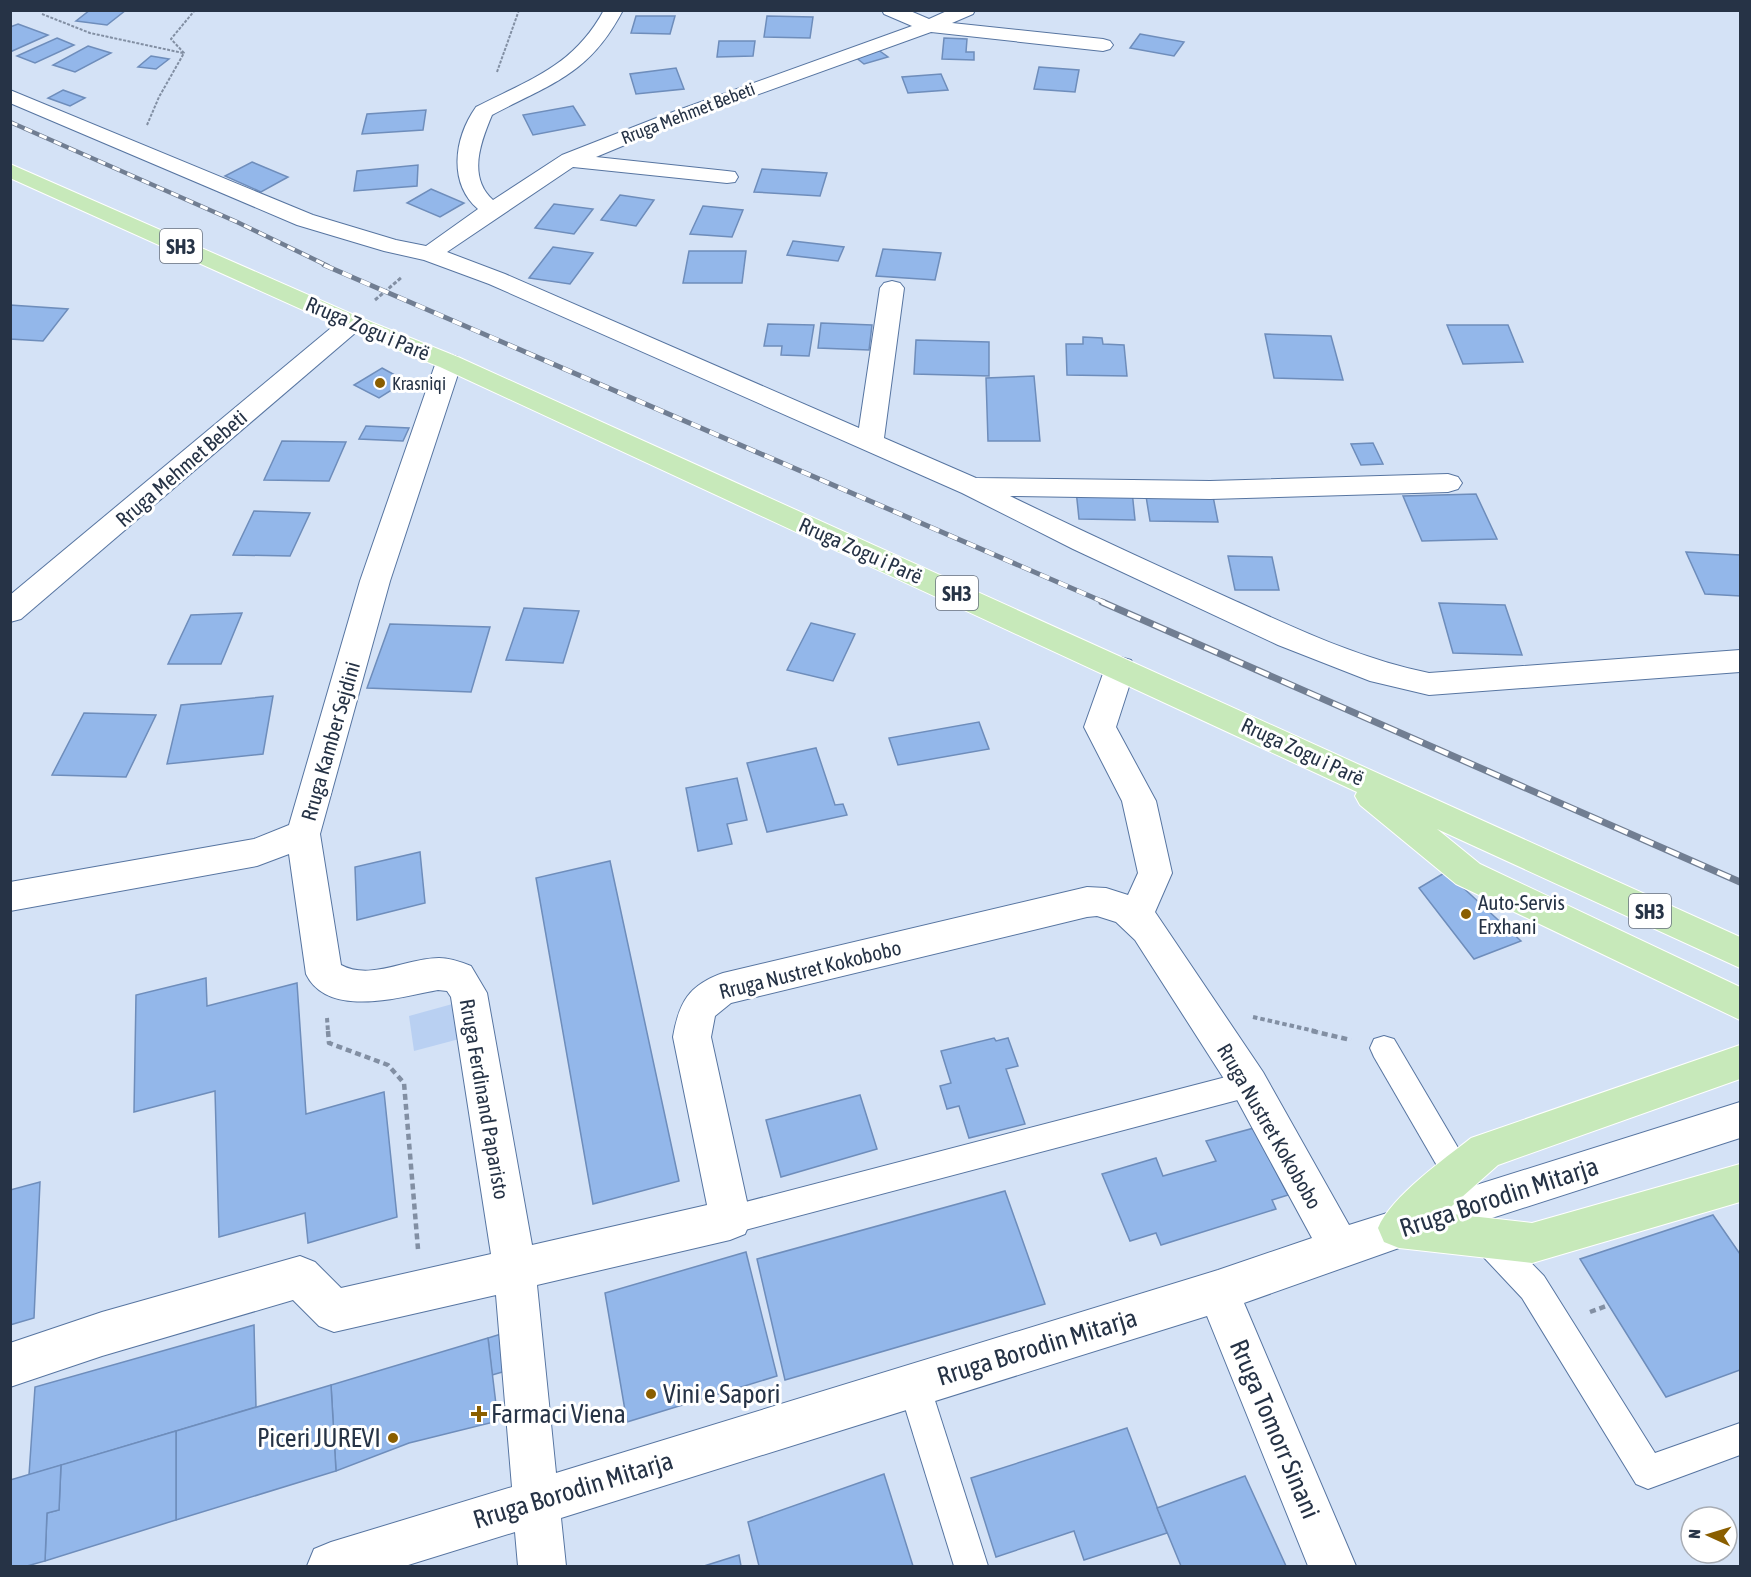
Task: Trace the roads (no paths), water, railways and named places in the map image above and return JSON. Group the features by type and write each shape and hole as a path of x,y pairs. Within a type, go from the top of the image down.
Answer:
{"main road":[{"name":"Rruga Zogu i Parë","path":"10,170 352,323 449,362 1740,952"},
{"path":"1333,765 1468,874 1740,1004"},
{"path":"1399,1228 1457,1173 1485,1151 1740,1062"},
{"path":"1399,1228 1532,1243 1740,1183"}],"street":[{"path":"492,210 481,203 468,180 466,158 483,111 571,65 597,43 614,10"},
{"path":"891,10 929,26 1103,45"},
{"name":"Rruga Mehmet Bebeti","path":"430,254 492,210 570,160 666,121 929,26 966,10"},
{"path":"10,96 305,220 392,246 430,254 497,279 870,444 972,486 987,496 1132,567 1339,659 1397,679 1429,684 1740,661"},
{"path":"570,160 727,177"},
{"path":"870,444 892,288"},
{"name":"Rruga Mehmet Bebeti","path":"10,612 352,323"},
{"name":"Rruga Kamber Sejdini","path":"10,897 257,852 303,834 375,580 449,362"},
{"path":"972,486 1210,490 1448,483"},
{"path":"1120,668 1100,727 1139,801 1155,873 1136,915"},
{"name":"Rruga Ferdinand Paparisto","path":"303,834 324,974 344,986 362,986 438,974 459,977 468,993 515,1270 542,1566"},
{"name":"Rruga Nustret Kokobobo","path":"730,1220 692,1037 695,1017 706,996 735,986 1087,902 1106,900 1136,915 1148,929 1249,1084 1340,1249"},
{"name":"Rruga Borodin Mitarja","path":"332,1566 535,1501 1218,1291 1399,1228 1740,1120"},
{"path":"10,1365 102,1334 300,1277 334,1311 730,1220"},
{"name":"Rruga Tomorr Sinani","path":"1218,1291 1332,1566"}],"lane":[{"path":"1384,1048 1457,1173"},
{"path":"730,1220 1249,1084"},
{"path":"1486,1238 1533,1287 1648,1472 1740,1439"},
{"path":"914,1385 971,1566"}],"railway":[{"path":"10,122 237,222 328,266"},
{"path":"324,265 1106,603"},
{"path":"1102,602 1740,882"}],"place":[{"name":"Krasniqi","path":"380,383"},
{"name":"Auto-Servis Erxhani","path":"1466,914"},
{"name":"Vini e Sapori","path":"651,1394"},
{"name":"Farmaci Viena","path":"479,1414"},
{"name":"Piceri JUREVI","path":"393,1438"}]}
